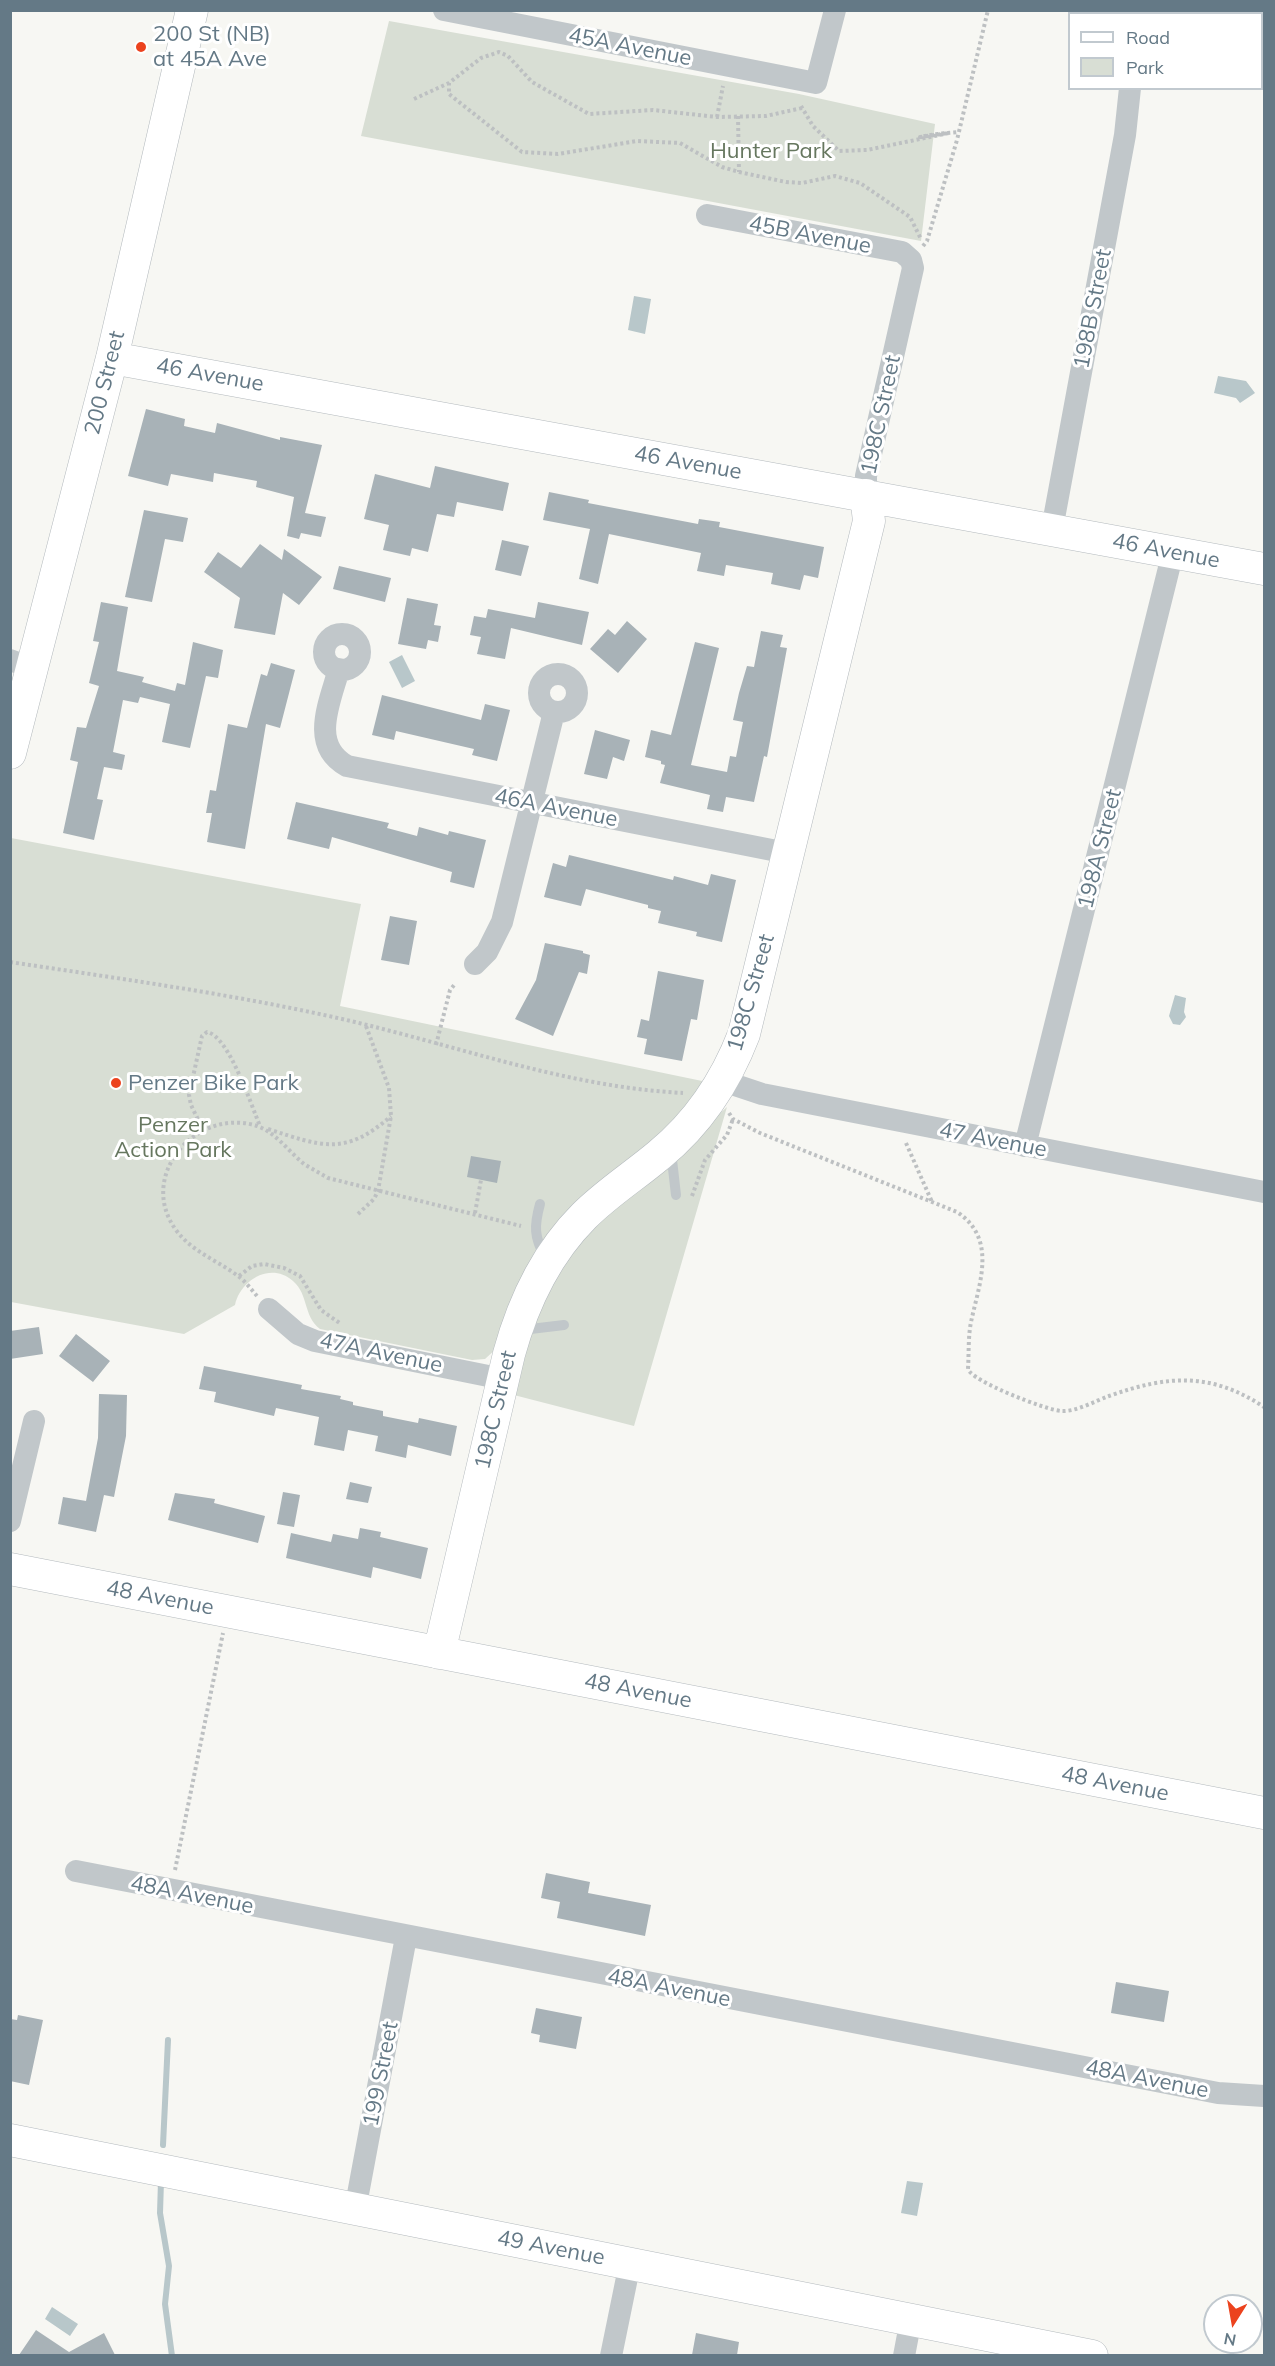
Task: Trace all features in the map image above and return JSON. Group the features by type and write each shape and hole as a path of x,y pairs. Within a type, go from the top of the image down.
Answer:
{"street":[{"name":"200 Street","path":"10,753 21,664 112,358 192,10"},
{"name":"45A Avenue","path":"444,10 529,19 816,83 835,10"},
{"name":"198B Street","path":"1052,529 1125,135 1130,90"},
{"name":"45B Avenue","path":"707,215 902,252 919,251"},
{"name":"198C Street","path":"439,1653 515,1331 548,1263 583,1217 670,1146 703,1109 724,1093 747,1024 869,521 866,476 913,268 919,251"},
{"name":"46 Avenue","path":"112,358 1264,569"},
{"name":"198A Street","path":"1025,1146 1173,552"},
{"name":"46A Avenue","path":"339,669 324,724 325,738 329,751 338,761 357,769 788,854"},
{"path":"475,964 487,952 502,922 554,712"},
{"name":"47 Avenue","path":"724,1093 762,1094 1264,1192"},
{"name":"47A Avenue","path":"268,1309 298,1334 315,1341 502,1379"},
{"path":"10,1521 34,1421"},
{"name":"48 Avenue","path":"10,1569 1264,1813"},
{"name":"48A Avenue","path":"76,1871 406,1937 1218,2093 1264,2096"},
{"name":"199 Street","path":"355,2210 406,1937"},
{"name":"49 Avenue","path":"10,2140 911,2319 1072,2354"},
{"path":"611,2355 630,2263"},
{"path":"904,2355 911,2319"}],"lane":[{"path":"670,1146 679,1198"},
{"path":"540,1204 535,1234 548,1263"},
{"path":"515,1331 564,1325"}],"path":[{"path":"919,251 959,132 988,10"},
{"path":"508,56 509,50"},
{"path":"414,99 449,83 489,54 499,52 508,56 532,82 589,114 653,110 717,117 766,116 802,108"},
{"path":"717,117 725,76"},
{"path":"449,83 449,94 522,152 558,154 637,141 680,143 722,166 739,172 786,182 802,183 835,177 860,183 910,217 919,251"},
{"path":"800,100 813,126 839,151 867,150 949,133"},
{"path":"738,116 739,172"},
{"path":"949,133 920,136 928,135 959,132"},
{"path":"10,962 222,994 365,1025 531,1070 616,1087 686,1094"},
{"path":"436,1045 450,990 454,984"},
{"path":"358,1214 374,1199 378,1191 391,1116 389,1088 365,1025"},
{"path":"203,1130 191,1105 189,1095 202,1036 207,1032 213,1033 221,1040 230,1055 261,1127"},
{"path":"679,1198 692,1196 705,1160 727,1135 733,1119 724,1093"},
{"path":"245,1283 239,1276 200,1254 176,1230 166,1212 164,1186 171,1161 185,1142 203,1130 219,1125 251,1124 330,1145 346,1144 376,1130 391,1116"},
{"path":"733,1119 968,1219 983,1253 984,1271 971,1324 968,1369 969,1374 982,1383 1060,1411 1154,1382 1194,1379 1225,1385 1264,1407"},
{"path":"267,1129 306,1165 328,1178 521,1224 521,1232"},
{"path":"906,1137 906,1147 932,1202"},
{"path":"475,1213 482,1180"},
{"path":"239,1276 252,1266 284,1268 300,1276 321,1310 330,1318 352,1326"},
{"path":"173,1876 224,1624"}],"green space":[{"name":"Hunter Park","path":"389,21 799,94 935,124 921,241 361,136"},
{"name":"Penzer Action Park","path":"11,838 361,904 340,1006 707,1082 498,1347 485,1359 472,1360 320,1329 311,1318 298,1287 284,1275 275,1273 257,1276 243,1288 235,1305 184,1334 11,1302"},
{"path":"727,1107 634,1426 510,1394 540,1300 581,1238"}],"shaded area":[{"path":"634,296 651,299 645,334 628,330"},
{"path":"1218,376 1246,381 1255,393 1240,403 1236,398 1214,393"},
{"path":"402,655 415,681 402,688 389,662"},
{"path":"1175,995 1186,998 1184,1012 1186,1017 1180,1025 1173,1024 1169,1016"},
{"path":"907,2181 923,2183 917,2216 901,2213"},
{"path":"52,2307 78,2324 70,2336 45,2319"}],"building":[{"path":"146,409 185,419 184,426 215,433 217,423 280,440 280,437 322,445 305,513 326,517 321,537 301,533 299,539 287,536 294,497 256,487 257,481 214,473 213,482 171,474 168,486 128,476"},
{"path":"435,466 509,483 503,511 457,502 454,517 437,514 428,552 412,548 410,556 383,550 389,525 364,519 375,474 430,488"},
{"path":"549,492 589,500 588,503 698,524 699,519 720,522 719,527 824,547 818,578 804,575 800,590 771,584 773,573 726,565 724,576 697,571 701,553 609,534 598,584 579,579 590,529 543,520"},
{"path":"144,510 188,518 183,542 165,539 152,602 125,597"},
{"path":"502,540 529,546 521,576 495,570"},
{"path":"260,544 282,560 284,549 322,577 299,605 283,593 275,635 234,628 240,598 204,572 218,552 241,568"},
{"path":"339,566 391,578 385,602 333,589"},
{"path":"407,598 438,604 434,625 441,626 438,642 428,640 426,649 398,644"},
{"path":"101,602 128,607 117,671 144,677 142,682 175,691 177,683 185,685 193,642 223,650 218,678 206,676 190,748 162,742 170,704 140,697 138,703 123,700 113,752 125,755 122,770 104,767 97,799 103,800 94,840 63,833 78,762 70,760 77,727 86,728 99,686 89,683 99,642 93,641"},
{"path":"538,602 589,612 582,645 511,628 505,659 477,654 481,637 470,635 474,616 486,618 488,609 535,618"},
{"path":"627,621 647,639 618,673 590,649 608,629 615,635"},
{"path":"761,631 783,635 780,647 787,648 767,757 764,756 754,802 726,797 723,812 707,809 710,795 660,783 665,765 661,764 661,761 645,757 651,730 671,735 695,642 719,648 691,765 727,772 730,756 736,757 743,722 733,720 739,693 747,666 754,667"},
{"path":"271,663 295,670 280,728 266,724 245,849 207,842 212,813 206,813 210,790 216,791 228,724 247,728 261,674 267,676"},
{"path":"382,695 481,720 485,704 510,710 497,761 472,755 474,749 396,731 394,740 372,735"},
{"path":"595,730 630,740 624,761 613,757 607,779 584,774"},
{"path":"296,802 389,823 387,828 417,836 419,827 448,835 449,831 486,840 474,888 450,882 452,872 332,837 329,849 287,839"},
{"path":"569,855 673,880 674,876 708,885 711,874 736,880 722,942 696,936 697,932 658,923 661,911 648,908 648,905 586,889 581,906 544,897 553,863 566,867"},
{"path":"390,916 417,921 409,965 381,960"},
{"path":"545,943 583,951 590,955 587,974 579,972 553,1036 515,1019 536,980"},
{"path":"658,971 704,980 697,1020 691,1019 682,1061 644,1054 647,1039 637,1037 641,1019 649,1021"},
{"path":"471,1156 501,1161 497,1183 467,1177"},
{"path":"39,1327 43,1354 10,1359 10,1331"},
{"path":"76,1334 110,1361 93,1382 59,1356"},
{"path":"204,1366 302,1385 301,1389 341,1396 340,1399 353,1402 353,1405 383,1411 383,1416 418,1423 419,1418 457,1426 451,1456 408,1445 406,1458 375,1451 378,1436 348,1430 344,1451 314,1445 319,1417 276,1408 274,1416 214,1402 216,1392 199,1389"},
{"path":"99,1394 127,1395 126,1436 114,1497 104,1495 96,1532 58,1524 63,1497 86,1501 98,1438"},
{"path":"350,1482 372,1487 368,1503 346,1499"},
{"path":"283,1492 300,1495 294,1527 277,1524"},
{"path":"175,1493 215,1499 214,1503 265,1516 258,1543 168,1520"},
{"path":"360,1528 381,1532 380,1537 428,1548 421,1579 373,1567 371,1578 286,1558 291,1533 331,1542 333,1534 358,1539"},
{"path":"546,1873 590,1882 588,1893 651,1905 645,1936 557,1918 560,1902 541,1898"},
{"path":"1116,1982 1169,1991 1164,2022 1111,2013"},
{"path":"536,2008 582,2017 576,2049 539,2042 540,2035 531,2033"},
{"path":"18,2015 43,2020 29,2085 10,2081 10,2019 17,2020"},
{"path":"36,2330 69,2352 104,2333 115,2355 19,2355"},
{"path":"696,2333 739,2342 737,2355 692,2355"}],"waterway":[{"path":"163,2145 168,2040"},
{"path":"161,2181 160,2213 169,2266 165,2304 172,2356"}],"place":[{"name":"200 St (NB) at 45A Ave","path":"141,47"},
{"name":"Penzer Bike Park","path":"116,1083"}]}
